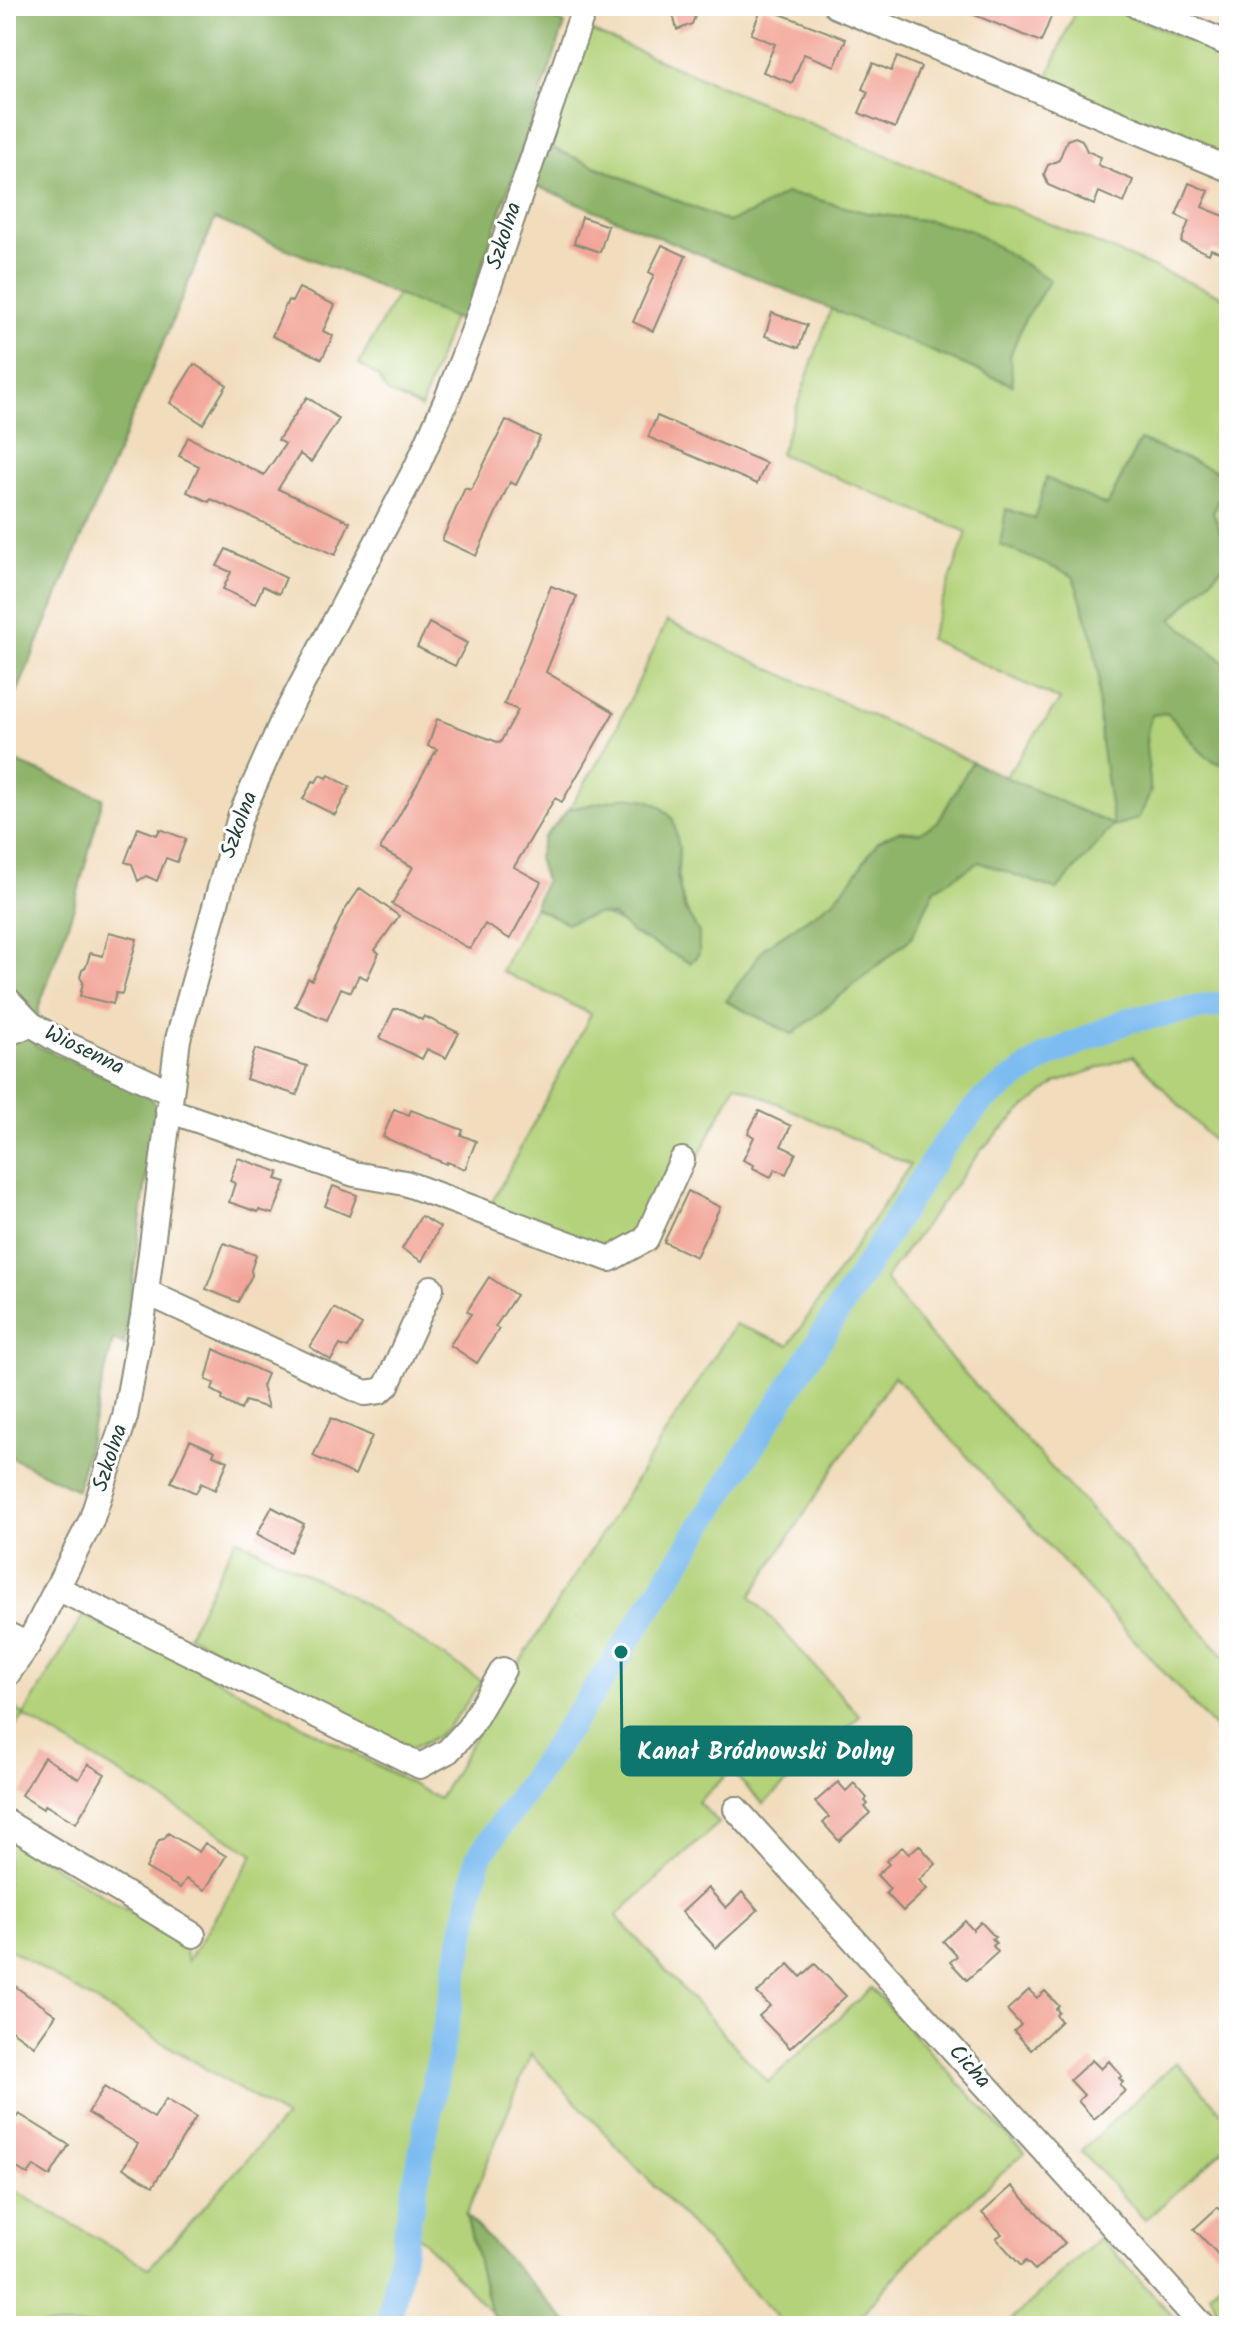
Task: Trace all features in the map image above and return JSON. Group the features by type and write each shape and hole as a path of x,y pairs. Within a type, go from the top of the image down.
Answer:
{"street":[{"name":"Szkolna","path":"6,1676 28,1645 91,1521 125,1417 146,1292 178,1039 240,817 283,720 418,464 446,401 473,332 585,6"},
{"path":"836,6 1229,169"},
{"path":"1137,6 1229,44"},
{"name":"Wiosenna","path":"6,998 31,1024 169,1101 354,1174 405,1183 610,1259 646,1239 682,1160"},
{"path":"6,1034 31,1024"},
{"path":"146,1292 365,1393 380,1391 387,1385 431,1288"},
{"path":"57,1588 420,1766 448,1751 469,1728 503,1670"},
{"path":"6,1634 28,1645"},
{"name":"Cicha","path":"736,1809 1203,2326"},
{"path":"6,1822 193,1935"}],"green space":[{"path":"6,6 526,6 565,24 463,322 215,219 6,719"},
{"path":"1077,6 1105,6 1229,57 1229,158 1046,81"},
{"path":"588,30 1229,299 1229,476 1140,440 1107,506 1035,519 1007,509 1073,576 1093,638 1099,677 1098,698 1151,793 1146,744 1152,715 1166,713 1201,752 1218,763 1229,765 1229,1158 1133,1056 1056,1083 982,1149 885,1279 924,1329 1229,1661 1229,1744 894,1376 751,1596 860,1716 763,1804 731,1771 698,1802 719,1823 616,1916 768,2082 871,1988 1024,2153 921,2248 851,2326 785,2326 531,2054 466,2215 491,2313 413,2230 396,2326 6,2326 6,2186 149,2268 285,2117 6,1947 6,1837 184,1945 188,1961 254,1854 24,1716 6,1739 6,1712 11,1705 24,1715 83,1616 178,1658 439,1799 502,1690 735,1324 789,1345 910,1165 736,1084 698,1157 681,1146 638,1232 618,1244 598,1245 490,1206 591,1014 501,971 534,907 567,923 590,915 604,915 659,947 699,933 687,912 681,892 679,848 627,797 569,809 610,742 667,621 972,762 938,822 919,833 899,831 833,901 764,948 727,1002 792,1034 911,938 935,889 979,861 1057,890 1112,825 1004,778 1060,700 929,639 967,532 780,454 831,309 1012,385 1010,356 1024,321 1049,280 969,230 930,221 867,213 786,194 728,222 547,146"},
{"path":"547,146 728,222 752,213 785,194 867,213 970,230 1050,280 1024,321 1010,356 1013,385 534,185"},
{"path":"397,294 453,317 421,408 387,392 378,377 359,364"},
{"path":"1140,440 1229,476 1213,512 1224,542 1225,564 1172,619 1229,666 1229,765 1209,758 1166,713 1152,715 1146,736 1150,793 1138,819 1113,826 1057,890 979,862 935,889 911,938 793,1034 726,1001 764,948 833,901 878,841 899,831 919,833 938,822 972,762 1113,825 1101,742 1099,677 1093,638 1073,576 1000,545 1006,509 1035,519 1046,478 1107,506"},
{"path":"1229,480 1229,666 1172,619 1225,564 1224,542 1213,512"},
{"path":"6,758 103,798 74,907 39,1007 35,1045 149,1095 156,1105 124,1345 113,1340 77,1490 6,1455"},
{"path":"627,797 648,800 660,806 673,819 679,848 677,878 684,908 699,933 699,954 690,963 632,933 613,916 597,914 567,923 534,907 545,881 538,858 543,838 569,809"},
{"path":"236,1538 351,1596 482,1681 442,1732 406,1750 188,1635"},
{"path":"1176,2062 1229,2120 1229,2145 1145,2220 1081,2151"},
{"path":"466,2215 571,2326 503,2326 491,2313"},
{"path":"1100,2237 1182,2326 1005,2326"},
{"path":"1229,2274 1228,2326 1220,2317 1210,2292"}],"building":[{"path":"671,6 699,6 692,24 677,30"},
{"path":"1038,6 1053,12 1041,42 955,7"},
{"path":"762,7 846,39 835,66 804,54 792,83 763,72 775,44 751,34"},
{"path":"897,57 921,67 895,128 859,113 868,92 862,89 873,63 891,71"},
{"path":"1075,137 1082,140 1087,151 1101,157 1098,165 1133,180 1124,203 1099,192 1094,205 1048,185 1044,174 1048,165 1059,160 1067,140"},
{"path":"1189,183 1209,191 1202,207 1229,218 1229,256 1211,249 1209,254 1181,242 1189,221 1176,215"},
{"path":"582,217 608,226 600,252 574,243"},
{"path":"662,245 686,256 653,331 633,322 654,275 649,272"},
{"path":"299,288 335,305 323,331 333,336 322,359 272,336 288,300 292,302"},
{"path":"772,313 807,325 799,348 765,336"},
{"path":"194,364 227,385 203,424 170,403"},
{"path":"307,397 339,419 311,462 300,454 278,489 350,522 335,555 211,499 209,502 187,492 199,466 179,456 188,437 264,475 285,444 278,440"},
{"path":"657,416 766,463 757,484 648,437"},
{"path":"506,420 540,437 516,485 510,482 476,556 442,540 465,488 471,490"},
{"path":"226,549 286,578 279,594 263,586 255,604 223,589 231,572 217,566"},
{"path":"551,586 577,596 546,672 614,712 562,802 555,798 514,867 541,882 510,939 485,924 470,949 392,904 413,867 380,849 437,749 428,746 437,719 500,743 518,710 504,704"},
{"path":"429,623 467,643 455,666 417,647"},
{"path":"320,775 327,778 329,775 350,787 335,815 303,799"},
{"path":"138,828 157,835 160,829 186,839 177,862 166,858 157,881 146,876 138,881 132,864 125,862"},
{"path":"360,888 399,916 375,950 379,953 367,979 359,975 351,992 341,988 327,1020 295,1006 308,978 312,980 343,913"},
{"path":"109,932 137,939 122,994 116,993 113,1004 80,996 82,970 90,953 103,956"},
{"path":"394,1009 402,1009 422,1020 424,1016 459,1033 446,1058 427,1049 422,1059 380,1038"},
{"path":"255,1049 307,1066 297,1095 246,1079"},
{"path":"394,1109 409,1115 411,1110 463,1130 461,1135 476,1141 465,1169 383,1137"},
{"path":"759,1111 791,1126 781,1146 796,1153 786,1174 775,1169 771,1177 743,1160 754,1137 748,1133"},
{"path":"238,1158 279,1172 276,1179 286,1182 273,1214 229,1202 235,1183 230,1181"},
{"path":"333,1186 357,1195 349,1216 325,1206"},
{"path":"688,1191 720,1207 696,1257 664,1242"},
{"path":"421,1216 440,1227 422,1261 402,1249"},
{"path":"224,1243 256,1255 252,1275 238,1302 206,1289"},
{"path":"489,1277 516,1295 477,1363 450,1345 471,1314 467,1311"},
{"path":"334,1308 362,1325 348,1348 340,1345 331,1360 310,1347"},
{"path":"214,1349 267,1374 262,1386 268,1408 245,1401 241,1410 222,1400 223,1396 212,1390 214,1383 206,1380"},
{"path":"331,1418 372,1436 355,1475 313,1456"},
{"path":"190,1440 215,1451 213,1455 228,1461 215,1490 201,1483 196,1493 171,1482"},
{"path":"272,1507 304,1524 290,1552 257,1534"},
{"path":"44,1757 79,1779 88,1764 105,1774 76,1823 45,1805 43,1809 21,1795"},
{"path":"838,1782 846,1791 854,1783 867,1798 865,1807 870,1813 839,1841 823,1823 829,1817 815,1802"},
{"path":"168,1833 199,1852 205,1843 226,1856 205,1890 186,1879 180,1888 146,1868 159,1840"},
{"path":"919,1845 936,1864 919,1880 927,1889 903,1911 886,1893 890,1889 877,1875 889,1864 886,1861 902,1847 909,1854"},
{"path":"708,1888 726,1908 742,1892 758,1910 716,1948 682,1912"},
{"path":"965,1921 973,1930 981,1922 995,1937 992,1939 996,1943 993,1946 998,1952 967,1980 950,1962 957,1956 943,1941"},
{"path":"789,1964 801,1977 815,1964 846,1996 790,2048 759,2016 770,2006 757,1993"},
{"path":"6,1980 56,2015 34,2046 6,2026"},
{"path":"1029,1990 1037,1998 1045,1991 1059,2006 1056,2015 1061,2021 1031,2050 1014,2031 1021,2025 1007,2010"},
{"path":"1092,2060 1101,2069 1109,2061 1122,2076 1119,2078 1123,2082 1120,2085 1125,2091 1094,2119 1078,2101 1084,2095 1070,2080"},
{"path":"104,2087 154,2118 166,2099 196,2117 153,2186 123,2168 138,2144 88,2113"},
{"path":"6,2110 17,2117 19,2114 69,2145 50,2176 34,2166 28,2175 6,2161"},
{"path":"1012,2186 1065,2243 1035,2270 1026,2261 1021,2266 996,2238 1002,2234 982,2213"},
{"path":"1218,2207 1229,2219 1229,2266 1194,2229"}],"waterway":[{"path":"388,2326 478,1858 621,1652 943,1146 982,1101 1045,1057 1129,1020 1229,1003"}],"place":[{"name":"Kanał Bródnowski Dolny","path":"621,1652"}]}
